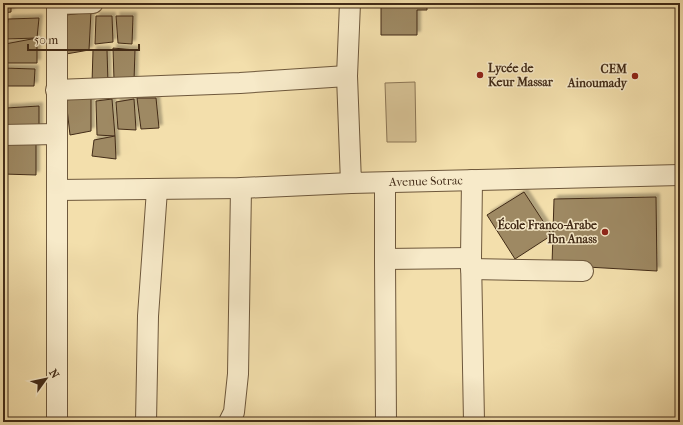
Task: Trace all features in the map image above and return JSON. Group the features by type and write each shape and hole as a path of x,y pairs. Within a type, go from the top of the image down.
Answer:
{"street":[{"path":"57,422 57,3 93,3"},
{"path":"350,3 347,76 351,183"},
{"path":"56,90 240,83 347,76"},
{"path":"3,135 58,134"},
{"name":"Avenue Sotrac","path":"57,190 241,188 351,183 680,175"},
{"path":"472,180 471,264 474,422"},
{"path":"385,183 386,422"},
{"path":"228,422 234,412 238,374 241,188"},
{"path":"146,422 148,316 157,190"},
{"path":"385,259 583,271"}],"shaded area":[{"path":"415,82 416,142 387,142 385,83"}],"building":[{"path":"3,3 11,3 11,12 3,13"},
{"path":"381,3 427,3 427,10 417,10 417,35 381,35"},
{"path":"91,12 89,50 66,54 66,15"},
{"path":"96,16 112,16 113,42 95,44"},
{"path":"116,16 133,16 132,44 118,43"},
{"path":"39,18 37,38 6,39 8,19"},
{"path":"37,38 37,63 3,63 5,44"},
{"path":"113,48 135,50 134,81 114,80"},
{"path":"93,50 107,50 108,83 92,83"},
{"path":"3,68 35,69 34,86 3,86"},
{"path":"91,97 91,131 70,135 66,100"},
{"path":"137,98 156,98 159,128 141,129"},
{"path":"112,99 115,136 97,135 96,101"},
{"path":"134,99 136,130 118,129 116,102"},
{"path":"39,106 39,129 5,133 6,108"},
{"path":"115,136 116,159 92,156 94,140"},
{"path":"36,143 36,175 3,174 3,144"},
{"path":"524,192 552,235 515,259 487,215"},
{"name":"École Franco-Arabe Ibn Anass","path":"656,197 657,271 552,265 554,199"}],"place":[{"name":"Lycée de Keur Massar","path":"480,75"},
{"name":"CEM Ainoumady","path":"635,76"},
{"name":"École Franco-Arabe Ibn Anass","path":"605,232"}]}
